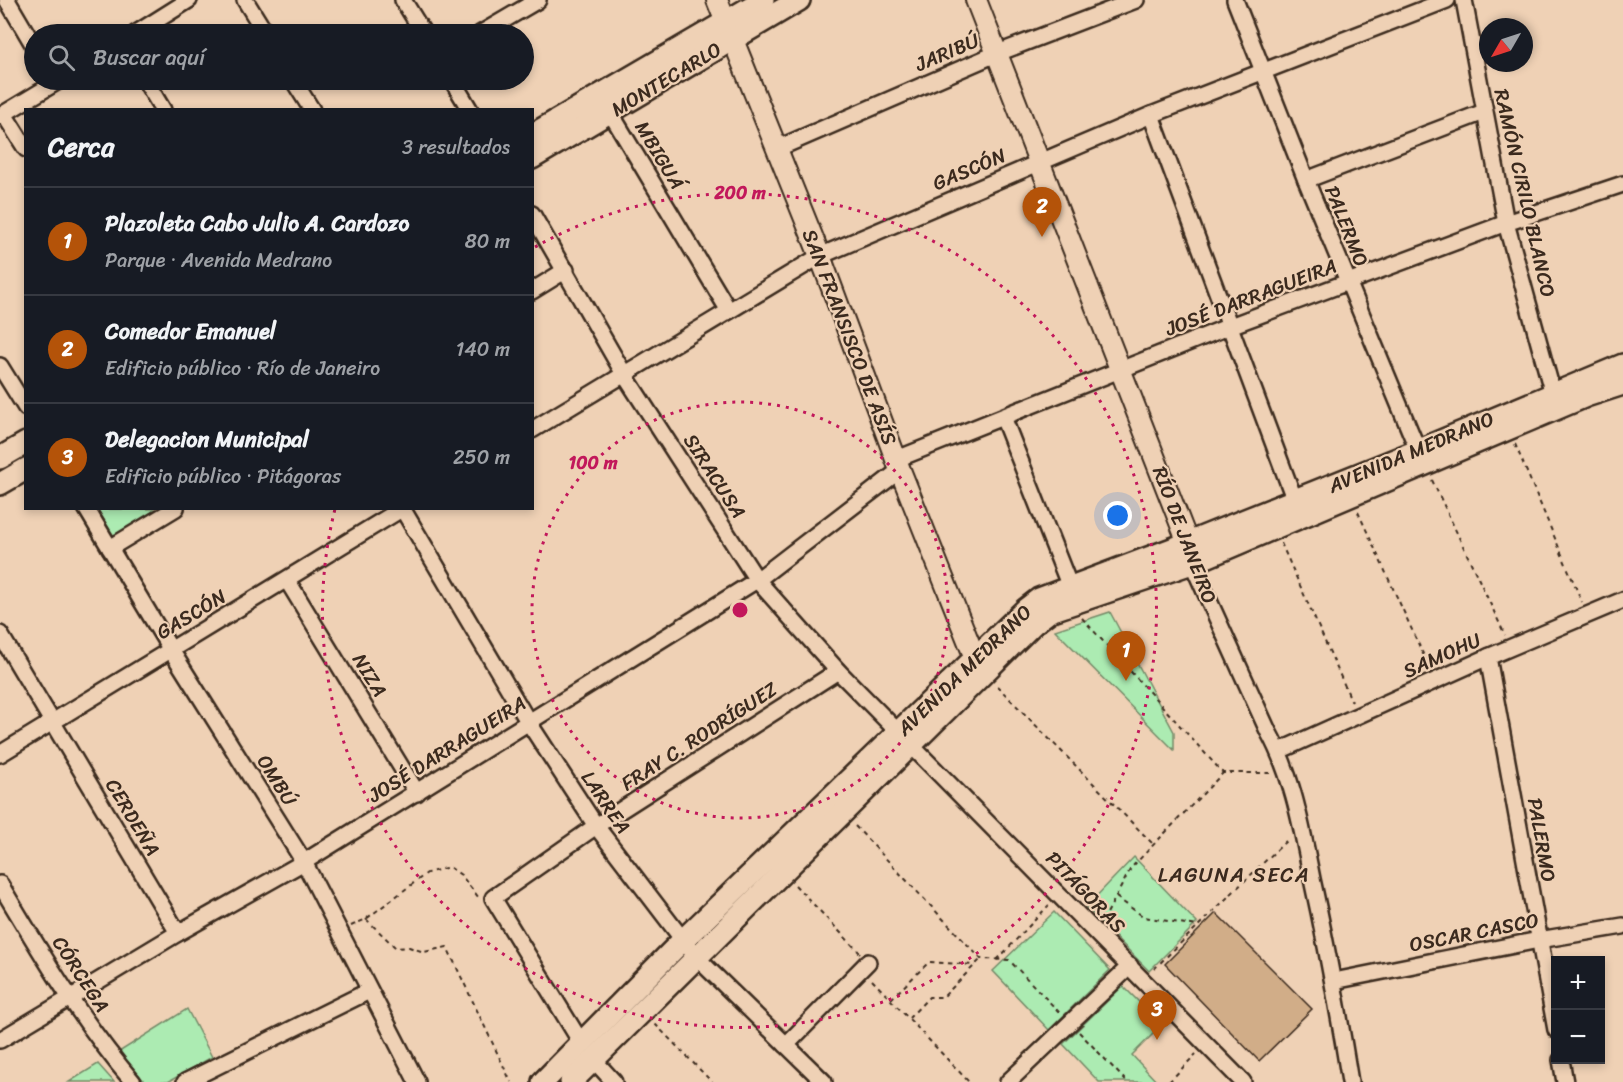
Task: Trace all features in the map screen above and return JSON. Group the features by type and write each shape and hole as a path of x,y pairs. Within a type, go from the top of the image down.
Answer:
{"main road":[{"name":"MONTECARLO","path":"534,157 610,112 729,31 763,0"},
{"name":"MONTECARLO","path":"534,134 729,31 799,0"},
{"name":"AVENIDA MEDRANO","path":"571,1082 587,1052 682,941 906,738 979,665 1070,596 1190,553 1274,527 1350,495 1552,394 1623,365"},
{"name":"AVENIDA MEDRANO","path":"1190,553 1294,501 1509,429 1600,391 1623,384"},
{"path":"1600,391 1623,393"},
{"path":"0,458 24,444"},
{"path":"0,484 24,470"},
{"name":"AVENIDA MEDRANO","path":"543,1082 642,1011 843,813 906,738"}],"street":[{"path":"7,0 24,29"},
{"path":"151,24 188,0"},
{"path":"244,0 260,24"},
{"path":"403,0 418,24"},
{"path":"497,24 538,0"},
{"name":"SAN FRANSISCO DE ASÍS","path":"717,0 820,256 979,665"},
{"name":"RÍO DE JANEIRO","path":"976,0 1122,369 1190,553 1279,752 1301,826 1334,981 1350,1082"},
{"name":"JARIBÚ","path":"776,149 1109,5 1136,0"},
{"name":"PALERMO","path":"1235,0 1306,180 1421,458"},
{"name":"GASCÓN","path":"534,429 820,256 1151,115 1447,0"},
{"name":"RAMÓN CIRILO BLANCO","path":"1464,0 1506,224 1552,394"},
{"path":"24,146 2,115 41,90"},
{"path":"151,90 162,108"},
{"path":"299,90 311,108"},
{"path":"458,90 469,108"},
{"name":"MBIGUÁ","path":"610,112 729,311"},
{"path":"1306,180 1484,112"},
{"path":"1151,115 1294,501"},
{"name":"JOSÉ DARRAGUEIRA","path":"0,1040 178,933 304,862 757,580 899,464 1003,417 1230,326 1623,183"},
{"name":"SIRACUSA","path":"534,217 624,374 757,580 838,671 906,738"},
{"path":"534,290 566,270"},
{"path":"0,366 24,405"},
{"path":"1003,417 1070,596"},
{"name":"OMBÚ","path":"87,510 171,650 304,862 417,1082"},
{"path":"110,548 173,510"},
{"name":"GASCÓN","path":"0,754 401,510"},
{"name":"LARREA","path":"404,510 529,723 596,826 696,957 824,1082"},
{"name":"NIZA","path":"288,580 417,793"},
{"name":"SAMOHU","path":"1279,752 1488,657 1623,600"},
{"name":"CERDEÑA","path":"0,634 178,933"},
{"name":"PALERMO","path":"1488,657 1552,1010"},
{"name":"FRAY C. RODRÍGUEZ","path":"493,898 596,826 838,671"},
{"name":"PITÁGORAS","path":"906,738 1243,1082"},
{"name":"CÓRCEGA","path":"0,884 69,998 106,1050 133,1082"},
{"path":"493,898 587,1052 615,1082"},
{"name":"OSCAR CASCO","path":"1334,981 1539,940 1623,926"},
{"path":"786,1045 865,965"},
{"path":"1008,1082 1130,966"},
{"path":"185,1082 369,991"},
{"path":"1562,1064 1565,1082"}],"path":[{"path":"1509,429 1588,615"},
{"path":"1421,458 1511,649"},
{"path":"1350,495 1436,681"},
{"path":"1274,527 1358,716"},
{"path":"1070,596 1223,773"},
{"path":"979,665 1153,844"},
{"path":"1097,933 1131,868 1223,773 1286,773"},
{"path":"843,813 981,959 1009,960 1127,1082"},
{"path":"1143,980 1301,826"},
{"path":"339,932 366,919 427,873 449,867 460,875 480,899 493,898"},
{"path":"783,872 865,965 891,1000 969,1082"},
{"path":"997,960 1059,894"},
{"path":"1116,897 1144,917 1198,926"},
{"path":"366,919 396,948 409,947 424,952 447,947 511,1082"},
{"path":"909,1018 929,997 943,997 981,959"},
{"path":"891,1000 929,962 975,965"},
{"path":"642,1011 712,1082"},
{"path":"1168,1082 1206,1045"}],"green space":[{"path":"98,510 163,510 115,538"},
{"path":"1110,612 1174,732 1174,750 1055,630"},
{"path":"1134,857 1197,923 1149,971 1086,907"},
{"path":"1054,912 1110,970 1049,1030 993,971"},
{"path":"1123,986 1162,1025 1132,1055 1157,1082 1099,1082 1063,1044"},
{"path":"187,1009 212,1057 168,1082 145,1082 119,1052"},
{"path":"98,1064 114,1082 69,1082"}],"building":[{"path":"1216,913 1312,1009 1259,1061 1165,964"}],"place":[{"name":"Comedor Emanuel","path":"1042,237"},
{"name":"Plazoleta Cabo Julio A. Cardozo","path":"1126,681"},
{"name":"Delegacion Municipal","path":"1157,1040"}],"district":[{"name":"LAGUNA SECA","path":"1234,875"}]}
